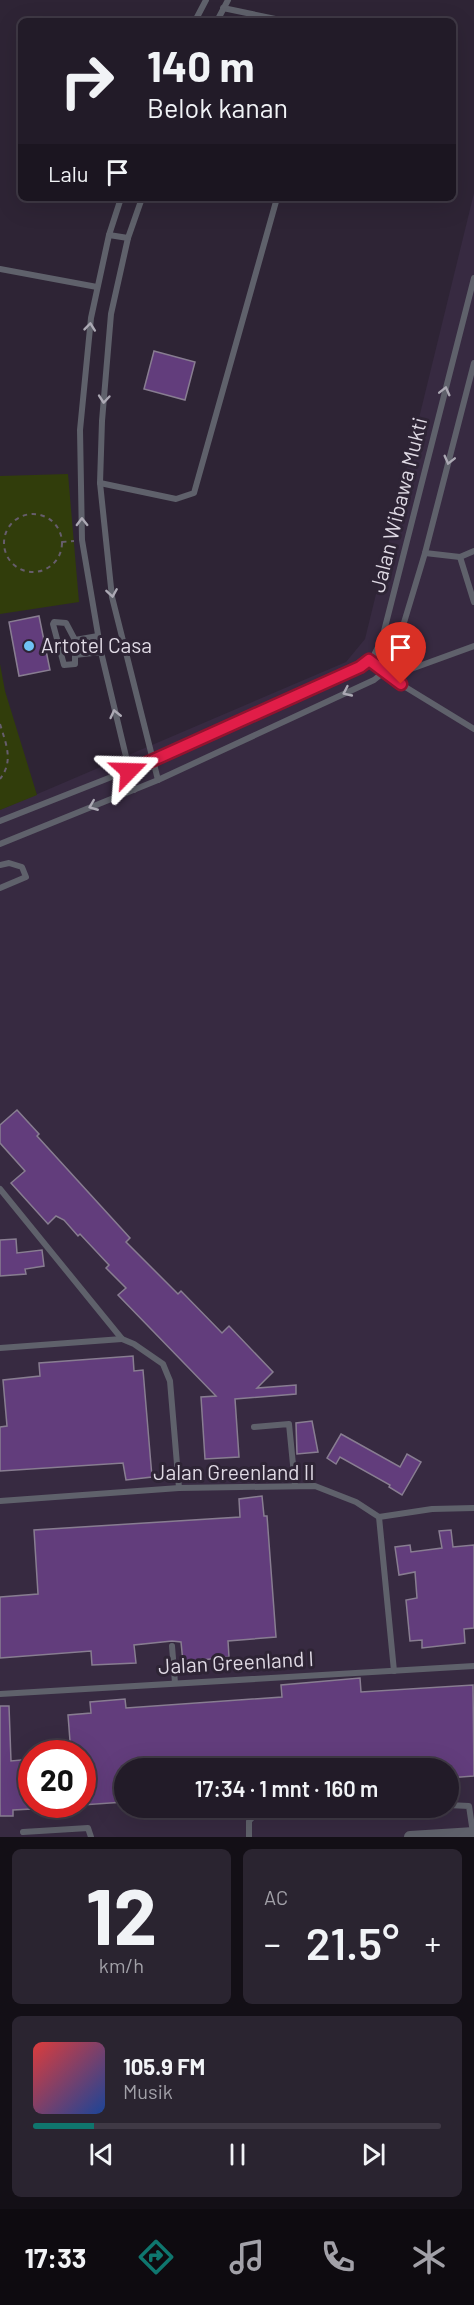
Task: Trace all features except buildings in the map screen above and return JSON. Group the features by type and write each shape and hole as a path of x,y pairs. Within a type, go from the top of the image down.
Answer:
{"street":[{"path":"410,1837 473,1833"}],"lane":[{"path":"197,18 206,0"},
{"path":"218,18 228,0"},
{"path":"223,8 271,18"},
{"path":"120,201 109,235 91,318 80,430 82,540 101,652 134,790"},
{"path":"141,201 128,238 111,314 102,421 100,483 112,597 158,780"},
{"path":"100,483 176,499 194,494 276,201"},
{"path":"109,235 128,238"},
{"path":"0,268 98,287"},
{"name":"Jalan Wibawa Mukti","path":"369,660 373,657 382,639 474,278"},
{"name":"Jalan Wibawa Mukti","path":"387,674 425,553 472,381 474,363"},
{"path":"425,553 459,557 474,551"},
{"path":"459,557 474,602"},
{"path":"98,636 75,640 66,623 54,622 53,624 64,665 75,664 75,656 101,652"},
{"path":"0,844 158,780 387,674 474,646"},
{"path":"0,821 152,761 360,667 369,660 387,674 474,729"},
{"path":"0,865 9,863 22,867 26,873 26,877 0,888"},
{"path":"0,1189 122,1339"},
{"path":"0,1348 122,1339 134,1344 163,1364 170,1381 178,1488"},
{"path":"254,1426 289,1424 295,1485"},
{"name":"Jalan Greenland II","path":"0,1501 178,1488 295,1485 315,1486 337,1493 379,1517"},
{"path":"394,1671 379,1517 432,1509 474,1508"},
{"path":"172,1646 175,1683"},
{"name":"Jalan Greenland I","path":"0,1694 474,1666"},
{"path":"459,1805 469,1806 473,1833"},
{"path":"249,1837 249,1821 252,1818"},
{"path":"23,1832 88,1828 91,1837"}],"path":[{"path":"32,514 43,516 53,522 60,531 62,542 61,553 55,562 46,569 35,572 24,571 15,565 8,557 4,546 11,525 20,517 32,514"},
{"path":"0,547 4,546"},
{"path":"0,724 9,755 7,771 0,779"}],"shaded area":[{"path":"474,193 474,1837 0,1837 0,810 346,662 365,639"}],"green space":[{"path":"68,474 79,602 0,614 0,476"},
{"path":"0,664 5,691 37,795 0,810"}],"place":[{"name":"Artotel Casa","path":"29,646"}],"route":[{"path":"129,771 360,667 369,660 401,684"}]}
